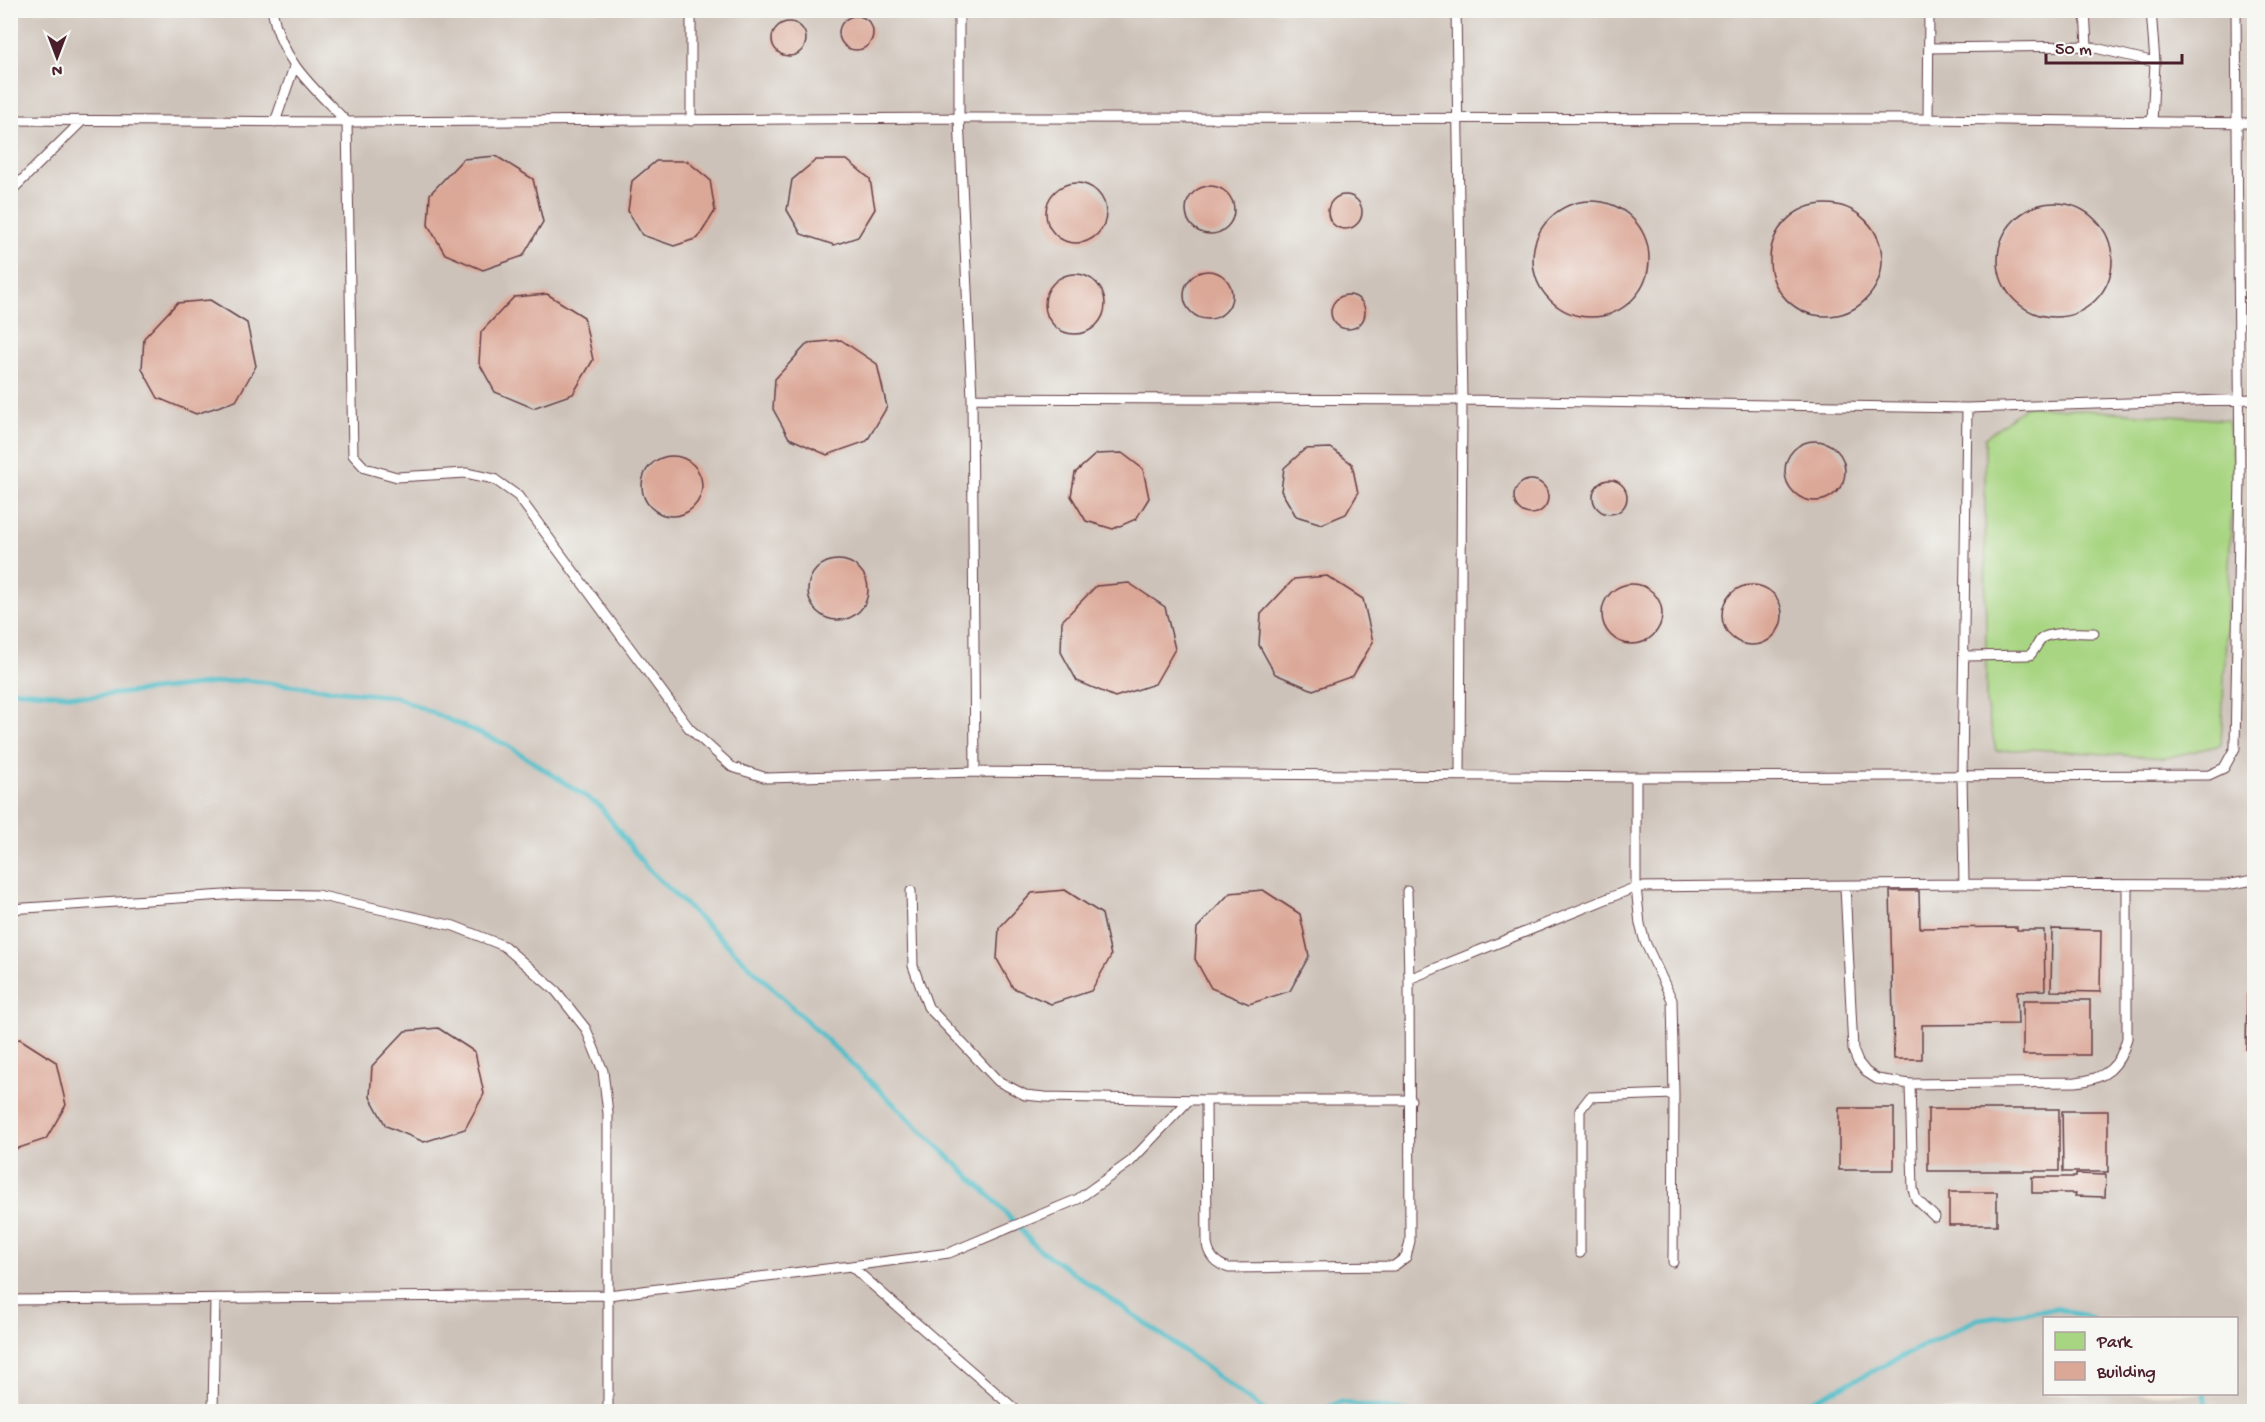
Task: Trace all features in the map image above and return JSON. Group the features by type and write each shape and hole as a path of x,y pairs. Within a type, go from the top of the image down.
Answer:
{"lane":[{"path":"272,10 275,30 294,67 347,122 353,455 365,468 397,477 466,474 494,479 518,496 688,728 732,767 766,778 975,772 1636,777 2209,775 2224,768 2235,748 2240,477 2237,399 2236,10"},
{"path":"691,10 691,121"},
{"path":"959,10 959,118 972,398 975,772"},
{"path":"1456,10 1461,400 1460,775"},
{"path":"1928,119 1929,10"},
{"path":"2085,10 2087,46"},
{"path":"2151,10 2155,62 2152,122"},
{"path":"1929,48 2087,46 2155,62"},
{"path":"274,122 294,67"},
{"path":"10,120 347,122 959,118 1928,119 2254,123"},
{"path":"10,192 82,121"},
{"path":"972,398 1461,400 1967,408 2254,399"},
{"path":"1964,884 1962,775 1967,408"},
{"path":"1964,656 2030,655 2042,639 2052,634 2094,633"},
{"path":"1636,777 1636,887 1640,924 1645,942 1672,1000 1673,1262"},
{"path":"1409,979 1636,887 1964,884 2226,885 2254,880"},
{"path":"1845,885 1853,1050 1858,1062 1866,1072 1877,1079 1910,1084 2076,1082 2091,1080 2105,1074 2116,1065 2124,1052 2127,1038 2127,885"},
{"path":"911,891 913,966 928,1006 998,1081 1025,1095 1189,1100 1411,1100"},
{"path":"1206,1100 1208,1244 1211,1257 1216,1263 1229,1268 1386,1268 1401,1263 1410,1250 1411,1100 1407,891"},
{"path":"10,909 240,894 317,895 454,926 504,946 556,992 586,1029 603,1071 608,1113 608,1412"},
{"path":"1910,1084 1913,1189 1916,1198 1935,1217"},
{"path":"1581,1253 1580,1110 1590,1097 1674,1094"},
{"path":"10,1300 608,1295 949,1252 1078,1199 1130,1162 1189,1100"},
{"path":"851,1266 1018,1412"},
{"path":"213,1412 215,1300"}],"shaded area":[{"path":"11,11 2254,11 2254,1411 11,1411"}],"green space":[{"path":"2026,406 2228,420 2234,461 2221,745 2165,758 2032,749 1996,751 1986,704 1985,438"}],"building":[{"path":"856,16 868,21 873,33 868,45 856,50 844,45 839,33 844,21"},
{"path":"789,22 801,27 806,39 801,51 789,56 777,51 772,39 777,27"},
{"path":"496,156 533,179 543,222 523,256 483,270 445,254 428,225 430,194 463,159"},
{"path":"816,160 847,160 870,179 875,209 858,237 834,245 801,234 787,210 792,180"},
{"path":"656,161 687,161 710,180 715,211 698,238 674,246 642,235 628,211 632,181"},
{"path":"1076,183 1093,188 1101,196 1106,213 1101,230 1093,238 1076,243 1059,238 1051,230 1046,213 1051,196 1059,188"},
{"path":"1210,186 1227,193 1234,210 1227,227 1210,234 1193,227 1186,210 1193,193"},
{"path":"1345,195 1357,200 1362,212 1357,224 1345,229 1333,224 1328,212 1333,200"},
{"path":"1591,201 1613,205 1632,218 1645,237 1649,259 1645,281 1632,300 1613,313 1591,317 1569,313 1550,300 1537,281 1533,259 1537,237 1550,218 1569,205"},
{"path":"2055,203 2077,207 2096,219 2108,238 2112,260 2108,282 2096,301 2077,313 2055,317 2033,313 2014,301 2002,282 1998,260 2002,238 2014,219 2033,207"},
{"path":"1826,204 1848,208 1866,220 1878,238 1882,260 1878,282 1866,300 1848,312 1826,316 1804,312 1786,300 1774,282 1770,260 1774,238 1786,220 1804,208"},
{"path":"1208,271 1225,278 1232,295 1225,312 1208,319 1191,312 1184,295 1191,278"},
{"path":"1075,274 1092,279 1100,287 1105,304 1100,321 1092,329 1075,334 1058,329 1050,321 1045,304 1050,287 1058,279"},
{"path":"547,294 584,317 593,360 573,394 533,408 495,392 479,363 481,332 514,297"},
{"path":"1348,295 1360,300 1365,312 1360,324 1348,329 1336,324 1331,312 1336,300"},
{"path":"210,300 247,323 256,366 236,401 196,414 158,398 142,369 144,338 177,303"},
{"path":"841,340 877,364 887,407 867,441 827,455 789,438 773,409 775,379 808,343"},
{"path":"1815,441 1832,446 1840,454 1845,471 1840,488 1832,496 1815,501 1798,496 1790,488 1785,471 1790,454 1798,446"},
{"path":"1331,448 1352,464 1358,493 1346,514 1322,524 1296,516 1281,491 1284,468 1305,449"},
{"path":"1122,453 1143,469 1149,498 1136,519 1113,529 1086,521 1071,496 1075,473 1096,454"},
{"path":"672,456 689,461 697,469 702,486 697,503 689,511 672,516 655,511 647,503 642,486 647,469 655,461"},
{"path":"1531,480 1543,485 1548,497 1543,509 1531,514 1519,509 1514,497 1519,485"},
{"path":"1610,480 1622,485 1627,497 1622,509 1610,514 1598,509 1593,497 1598,485"},
{"path":"838,560 855,565 863,573 868,590 863,607 855,615 838,620 821,615 813,607 808,590 813,573 821,565"},
{"path":"1327,576 1363,599 1373,642 1353,676 1313,690 1275,674 1259,645 1261,614 1294,579"},
{"path":"1129,583 1165,607 1175,649 1155,684 1115,697 1077,681 1061,652 1062,621 1096,586"},
{"path":"1632,584 1649,589 1657,597 1662,614 1657,631 1649,639 1632,644 1615,639 1607,631 1602,614 1607,597 1615,589"},
{"path":"1752,585 1769,590 1777,598 1782,615 1777,632 1769,640 1752,645 1735,640 1727,632 1722,615 1727,598 1735,590"},
{"path":"1065,890 1102,914 1111,956 1091,991 1051,1004 1013,988 997,959 999,928 1032,893"},
{"path":"1263,890 1300,914 1309,956 1290,991 1249,1004 1211,988 1195,959 1197,928 1230,893"},
{"path":"1890,891 1919,891 1920,928 2017,927 2017,930 2044,930 2045,990 2017,991 2018,1024 1922,1025 1922,1059 1894,1059"},
{"path":"2052,929 2101,930 2100,992 2051,991"},
{"path":"2247,994 2254,994 2254,1050 2246,1050"},
{"path":"2023,1000 2090,1000 2090,1055 2023,1055"},
{"path":"438,1028 475,1052 484,1094 465,1129 424,1142 386,1126 370,1097 372,1066 405,1031"},
{"path":"20,1039 56,1062 66,1105 46,1139 10,1151 10,1041"},
{"path":"1839,1108 1894,1108 1894,1170 1839,1170"},
{"path":"1928,1109 2059,1109 2059,1171 1928,1171"},
{"path":"2062,1111 2108,1111 2108,1172 2063,1172"},
{"path":"2076,1174 2106,1175 2105,1197 2075,1196 2076,1193 2032,1193 2032,1177 2076,1177"},
{"path":"1949,1192 1997,1192 1997,1225 1949,1225"}],"waterway":[{"path":"10,690 88,697 243,680 396,697 507,745 600,806 645,866 993,1199 1036,1247 1165,1337 1266,1412"},
{"path":"1790,1412 1978,1319 2056,1308 2088,1317"},
{"path":"2204,1395 2208,1412"},
{"path":"1317,1412 1340,1402 1410,1412"}]}
